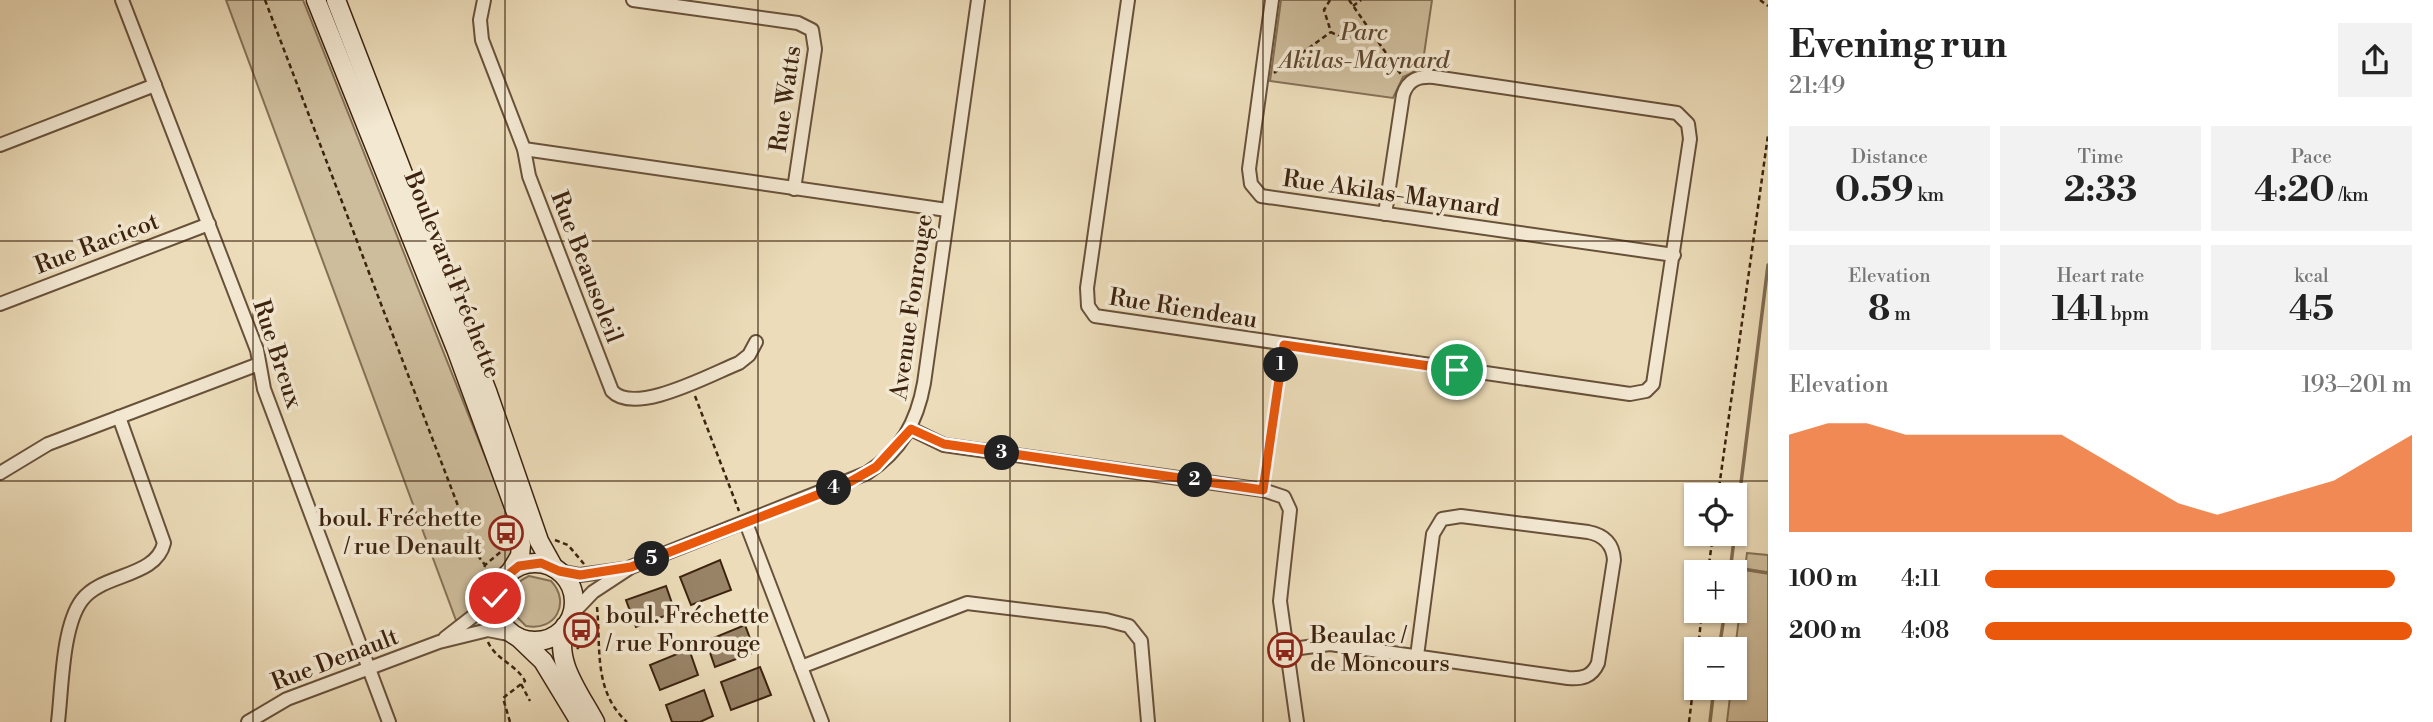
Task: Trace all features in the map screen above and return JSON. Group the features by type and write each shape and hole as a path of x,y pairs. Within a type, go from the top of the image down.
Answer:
{"main road":[{"name":"Boulevard Fréchette","path":"316,0 460,361 516,515 521,545 520,556 511,571"},
{"name":"Boulevard Fréchette","path":"335,0 487,391 538,541 556,570"},
{"path":"580,722 542,661 499,618 495,604 498,588 511,571 535,563 556,570 573,593 569,620 561,641 563,662 596,722"},
{"path":"516,636 547,639 569,620"}],"street":[{"name":"Rue Breux","path":"122,0 257,350 264,389 389,722"},
{"name":"Rue Beausoleil","path":"484,0 480,20 482,40 524,149 529,176 609,386 616,396 629,401 640,401 690,383 739,363 750,355 756,342"},
{"name":"Rue Watts","path":"633,0 798,23 812,30 815,50 794,189"},
{"name":"Avenue Fonrouge","path":"631,567 867,473 888,457 911,429 924,383 978,0"},
{"name":"Rue Riendeau","path":"1128,0 1087,288 1090,310 1095,316 1106,320 1630,394 1646,391 1653,384 1674,255"},
{"name":"Rue Akilas-Maynard","path":"1272,0 1249,169 1251,184 1257,192 1271,199 1674,255"},
{"path":"1385,214 1403,95 1408,85 1418,78 1434,77 1677,113 1688,124 1690,134 1674,255"},
{"path":"0,145 155,85"},
{"name":"Rue Watts","path":"524,149 947,210"},
{"name":"Rue Racicot","path":"0,304 209,224"},
{"path":"0,473 48,444 259,364"},
{"path":"58,722 70,631 80,602 103,583 154,561 164,543 119,417"},
{"path":"911,429 944,444 1263,490 1284,497 1290,510 1280,590 1285,650 1297,722"},
{"path":"1285,650 1330,644 1573,678 1589,675 1598,663 1614,560 1611,547 1602,537 1588,532 1461,516 1444,518 1433,534 1417,656"},
{"path":"746,523 822,722"},
{"path":"556,570 587,575 631,567"},
{"path":"569,620 593,592 631,567"},
{"name":"Rue Denault","path":"439,642 481,610 498,588"},
{"path":"801,667 967,603 1113,621 1133,629 1141,641 1148,722"},
{"name":"Rue Denault","path":"248,722 280,702 439,642 488,630 516,636"}],"path":[{"path":"265,0 473,545 485,565"},
{"path":"1330,0 1324,10 1331,32 1343,39 1354,39 1370,30"},
{"path":"1349,0 1408,85"},
{"path":"1353,6 1361,0"},
{"path":"1760,0 1768,6"},
{"path":"1261,82 1331,32"},
{"path":"1720,483 1768,135"},
{"path":"1263,490 1284,345"},
{"path":"693,391 739,511"},
{"path":"549,539 568,545 582,560 586,571"},
{"path":"477,597 485,565 511,546"},
{"path":"596,603 603,682 616,711 627,722"},
{"path":"574,652 598,625"},
{"path":"485,636 495,654 525,681 503,698 510,722"},
{"path":"522,684 530,701"},
{"path":"1689,722 1692,700"}],"green space":[{"path":"226,0 303,0 512,524 513,559 500,570 483,599 457,623"},
{"name":"Parc Akilas-Maynard","path":"1281,0 1432,0 1422,68 1403,77 1393,98 1270,81"},
{"path":"1747,553 1768,555 1768,722 1727,722 1730,700 1747,700 1747,637 1737,637 1738,623 1747,623"},
{"path":"529,576 551,581 560,598 557,614 552,620 537,627 526,626 510,610 513,589"}],"building":[{"path":"720,560 731,590 691,605 680,577"},
{"path":"666,586 675,612 636,627 626,600"},
{"path":"745,625 755,652 715,667 706,641"},
{"path":"689,649 698,675 660,690 650,665"},
{"path":"760,667 771,695 731,710 721,682"},
{"path":"704,690 713,716 700,722 672,722 666,705"}],"waterway":[{"path":"1731,560 1768,265"},
{"path":"1747,570 1768,573"},
{"path":"1721,637 1723,623"},
{"path":"1710,722 1713,700"}],"place":[{"name":"boul. Fréchette / rue Denault","path":"506,533"},
{"name":"boul. Fréchette / rue Fonrouge","path":"581,630"},
{"name":"Beaulac / de Moncours","path":"1285,650"}],"route":[{"path":"495,598 504,578 519,566 528,563 541,563 559,571 580,575 594,575 631,567 848,483 888,457 911,429 932,441 944,444 1263,490 1284,345 1457,370"}]}
